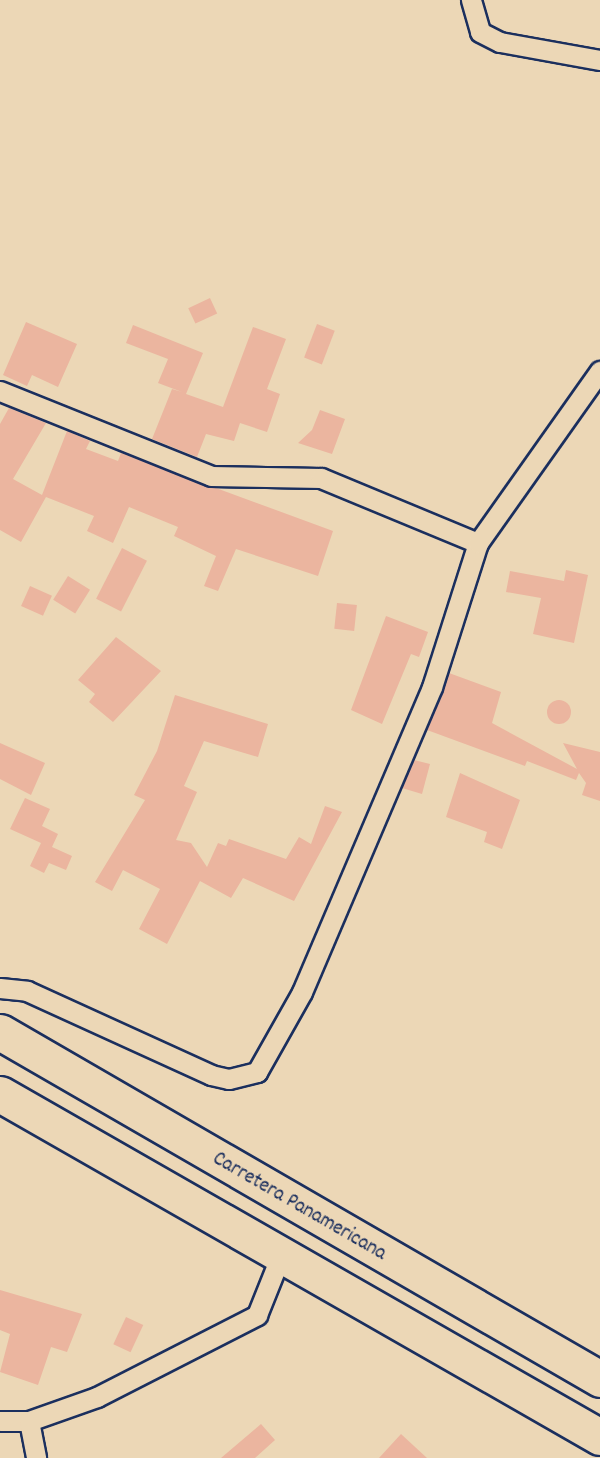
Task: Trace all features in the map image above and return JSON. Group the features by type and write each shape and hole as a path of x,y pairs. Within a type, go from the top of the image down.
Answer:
{"highway":[{"name":"Carretera Panamericana","path":"0,1032 600,1379"},
{"path":"0,1051 108,1113 155,1124"},
{"path":"0,1094 600,1437"}],"street":[{"path":"471,0 480,32 500,42 600,60"},
{"path":"0,988 27,991 211,1074 229,1079 257,1072 302,992 432,687 478,543 600,371"},
{"path":"0,391 211,476 321,478 478,543"},
{"path":"0,1421 29,1421 97,1397 257,1315 281,1255"},
{"path":"29,1421 36,1458"}],"building":[{"path":"210,298 217,313 195,324 188,308"},
{"path":"26,322 77,344 58,387 32,375 27,386 3,375"},
{"path":"317,324 335,331 322,364 304,358"},
{"path":"133,325 203,353 186,394 223,407 253,327 286,339 267,389 280,394 267,432 240,423 234,441 206,434 197,457 152,439 172,389 182,392 158,383 168,359 126,343"},
{"path":"9,408 46,423 13,479 42,495 67,431 90,441 86,449 118,461 121,453 333,531 318,576 236,549 218,591 204,586 216,556 174,536 178,527 129,507 113,543 87,531 94,516 46,497 21,542 0,530 0,424"},
{"path":"320,410 345,419 332,454 298,443 312,430"},
{"path":"122,548 147,561 121,611 96,599"},
{"path":"566,570 588,575 574,643 533,634 541,598 506,592 510,571 564,581"},
{"path":"68,576 90,590 75,614 53,600"},
{"path":"30,586 52,596 43,616 21,606"},
{"path":"337,603 357,605 354,631 334,629"},
{"path":"386,616 428,632 419,657 411,654 382,724 351,710"},
{"path":"116,637 161,671 113,722 89,702 95,694 78,680"},
{"path":"449,673 501,692 492,723 577,769 563,743 600,752 600,801 582,795 586,783 579,773 576,780 527,761 525,766 427,730"},
{"path":"175,695 268,724 258,757 204,741 184,786 197,792 176,840 191,843 207,867 218,843 226,846 229,839 286,859 299,837 311,844 325,806 342,812 294,901 243,878 231,898 200,881 167,944 139,929 160,889 123,870 112,891 95,882 145,800 134,795 157,751"},
{"path":"559,700 568,703 571,712 568,721 559,724 550,721 547,712 550,703"},
{"path":"0,743 45,763 31,795 0,779"},
{"path":"414,760 430,764 422,794 402,788"},
{"path":"460,773 520,800 502,849 484,842 487,832 446,817"},
{"path":"25,798 50,809 42,826 58,834 52,847 72,856 66,870 49,863 44,873 30,866 41,843 10,829"},
{"path":"0,1290 82,1314 67,1352 51,1347 38,1385 0,1372 10,1334 0,1330"},
{"path":"126,1317 143,1325 131,1352 113,1344"},
{"path":"261,1424 275,1440 255,1458 221,1458"},
{"path":"401,1434 427,1458 379,1458"}]}
